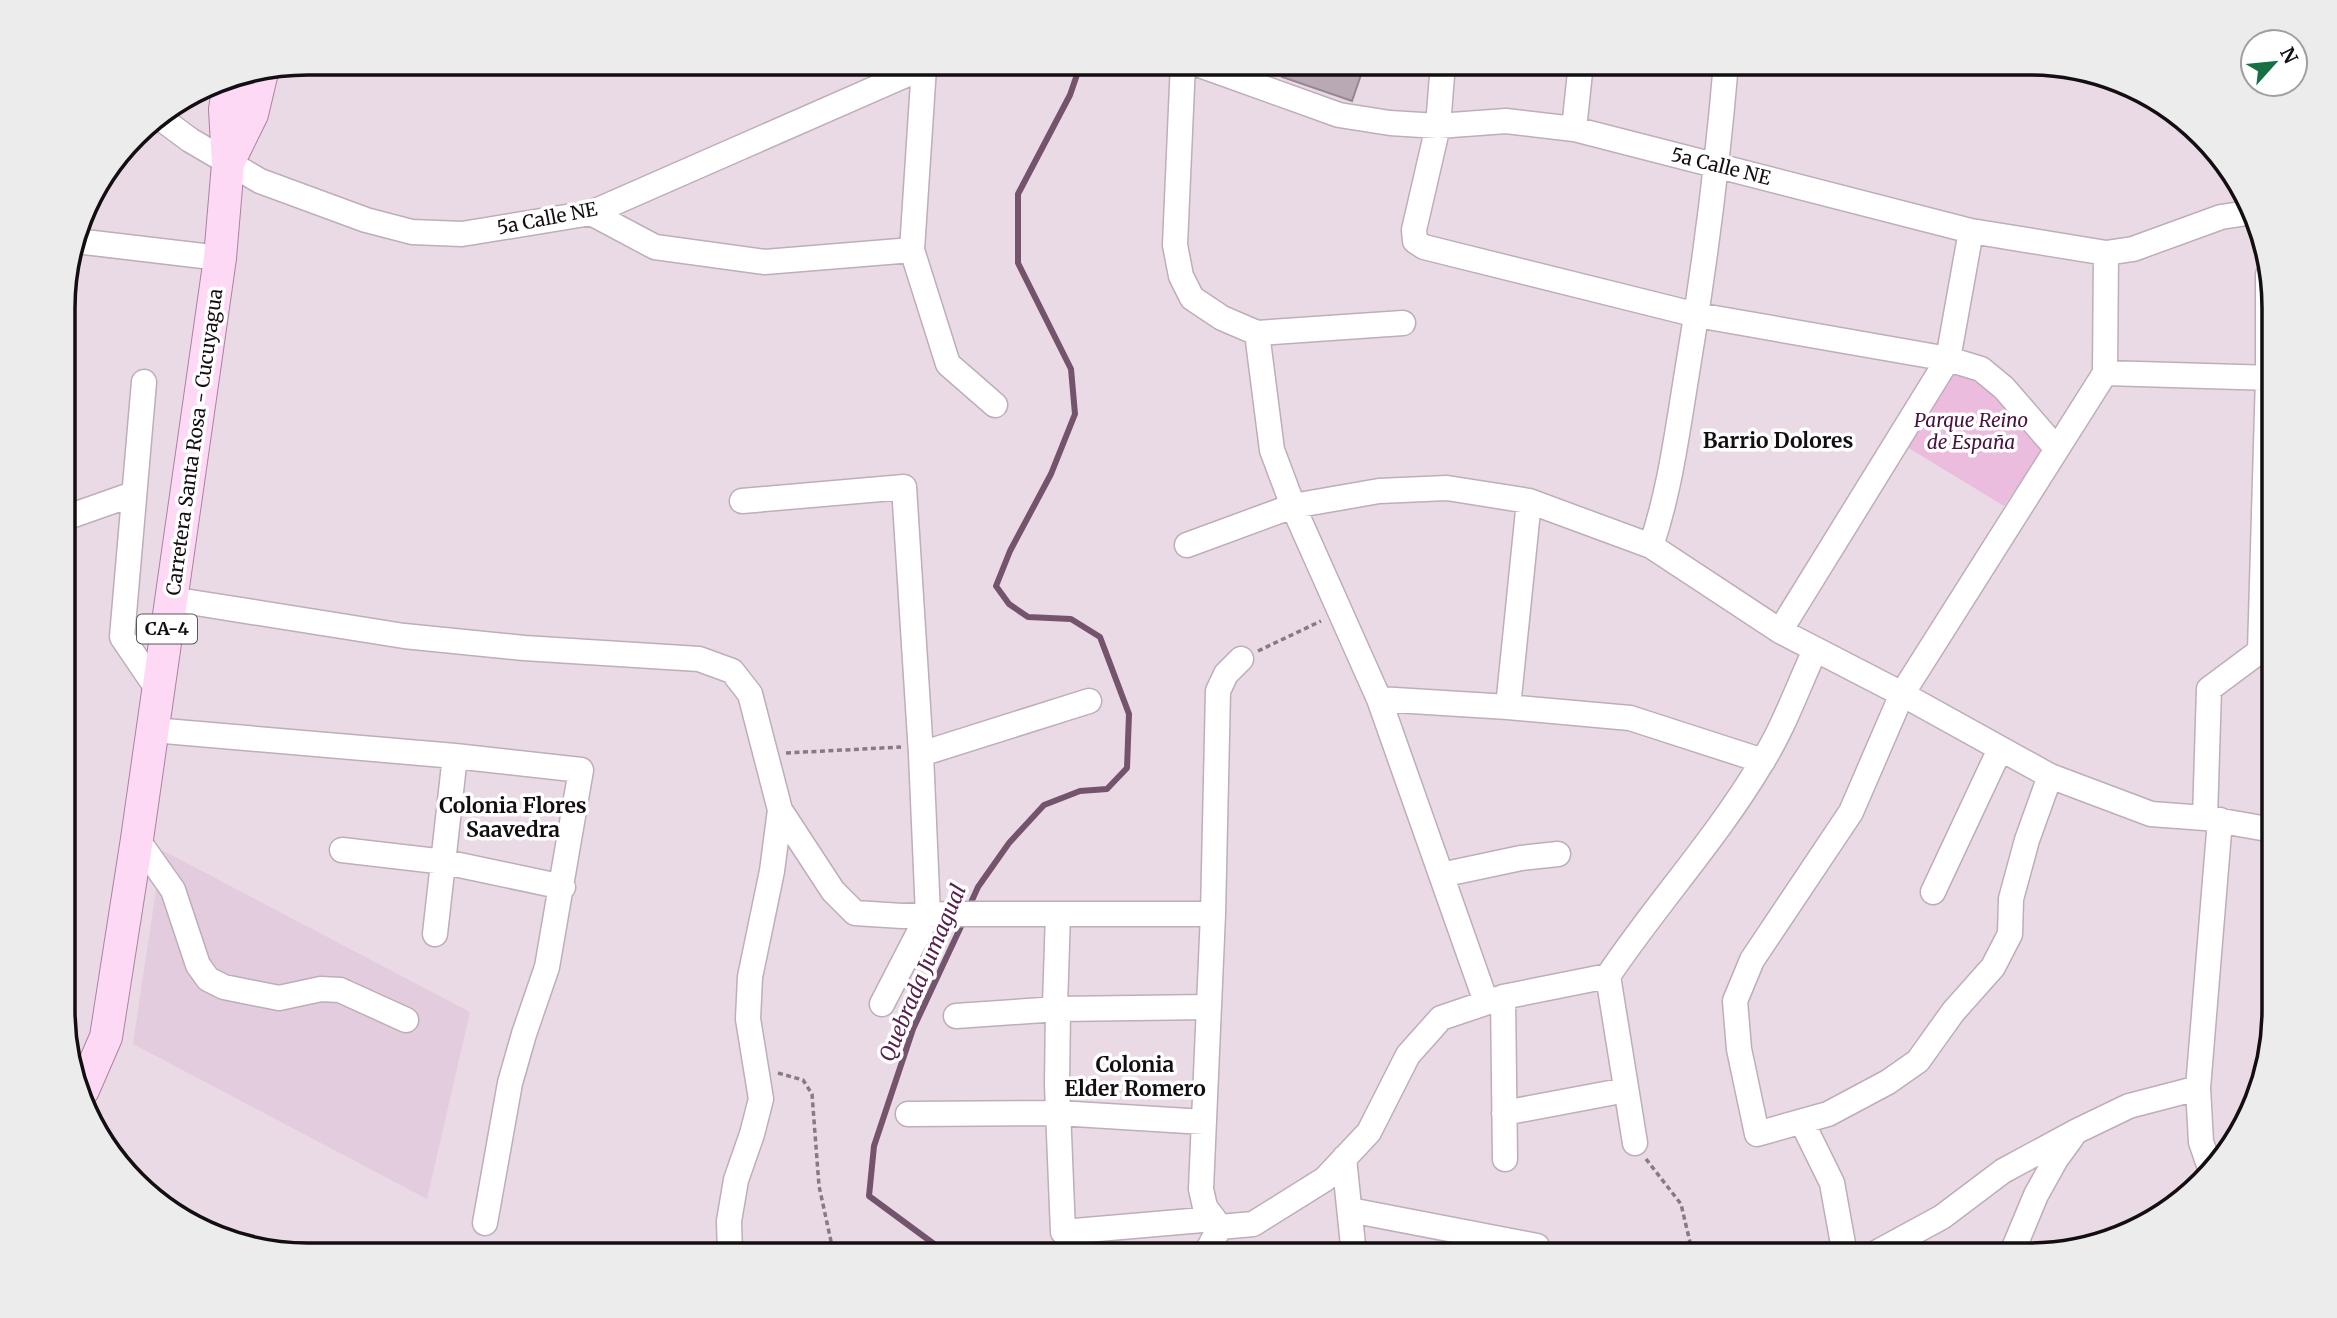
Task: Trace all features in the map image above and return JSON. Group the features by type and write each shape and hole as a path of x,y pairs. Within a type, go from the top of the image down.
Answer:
{"main road":[{"name":"CA-4","path":"228,164 252,114 260,81"},
{"name":"CA-4","path":"228,90 225,109 228,164"},
{"name":"Carretera Santa Rosa - Cucuyagua","path":"85,1077 106,1037 137,839 220,258 228,164"}],"street":[{"name":"5a Calle NE","path":"168,123 228,164 272,186 366,220 412,232 461,234 591,213 906,75"},
{"path":"928,75 912,250 948,364 995,405"},
{"path":"1182,75 1175,245 1181,276 1192,298 1222,318 1257,333 1403,323"},
{"name":"5a Calle NE","path":"1227,75 1339,115 1390,123 1438,126 1506,121 1574,130 1970,231 2106,253 2133,248 2221,218 2241,214"},
{"path":"1442,75 1438,126 1414,230 1415,241 1424,247 1697,315 1948,359 1981,369 2004,388 2056,448"},
{"path":"1574,130 1580,75"},
{"path":"1651,546 1665,507 1697,315 1717,165 1725,75"},
{"path":"591,213 655,247 765,262 912,250"},
{"path":"1780,631 1948,359 1970,231"},
{"path":"85,242 220,258"},
{"path":"2050,776 2027,840 2011,899 2010,934 1993,967 1953,1012 1917,1061 1888,1082 1828,1114 1757,1134 1739,1049 1735,1001 1752,960 1851,812 1902,694 2105,373 2106,253"},
{"path":"1257,333 1272,450 1293,506 1379,699 1441,875 1494,1000 1504,1113 1505,1159"},
{"path":"2105,373 2261,378"},
{"path":"144,382 122,637 158,690"},
{"path":"741,501 904,487 921,750 939,914 882,1004"},
{"path":"1187,545 1293,506 1379,491 1447,488 1529,501 1651,546 1780,631 1902,694 2050,776 2151,814 2212,819 2261,828"},
{"path":"75,514 133,494"},
{"path":"1508,706 1529,501"},
{"path":"171,599 404,636 524,648 699,659 732,671 750,694 780,810 832,891 855,913 1213,914"},
{"path":"2206,1159 2201,1142 2198,1088 2212,819 2209,689 2260,651 2261,626"},
{"path":"1634,1143 1608,976 1633,938 1713,835 1763,761 1815,650"},
{"path":"1217,1223 1205,1206 1201,1189 1213,914 1218,691 1226,674 1241,659"},
{"path":"1379,699 1508,706 1630,718 1763,761"},
{"path":"921,750 1089,701"},
{"path":"153,730 455,756 581,770 563,887 547,967 510,1083 485,1223"},
{"path":"1933,892 2000,749"},
{"path":"435,934 455,756"},
{"path":"730,1243 729,1221 736,1180 761,1099 748,1019 750,977 772,871 780,810"},
{"path":"137,839 173,890 198,965 208,979 224,988 279,998 321,989 340,990 407,1020"},
{"path":"342,850 445,862 563,887"},
{"path":"1441,875 1521,858 1558,854"},
{"path":"1058,914 1055,1005 1058,1009 1058,1113 1063,1232 1217,1223 1253,1224 1325,1179 1369,1132 1408,1055 1441,1018 1494,1000 1608,976"},
{"path":"956,1016 1058,1009 1209,1007"},
{"path":"1896,1242 1942,1217 2003,1171 2077,1131 2129,1106 2198,1088"},
{"path":"1504,1113 1626,1090"},
{"path":"908,1114 1058,1113 1204,1122"},
{"path":"1802,1122 1832,1183 1843,1242"},
{"path":"2024,1242 2036,1195 2077,1131"},
{"path":"1345,1158 1353,1242"},
{"path":"1350,1210 1518,1242"},
{"path":"1210,1242 1217,1223"}],"path":[{"path":"1241,659 1340,612"},
{"path":"767,754 921,750"},
{"path":"755,1066 803,1080 812,1094 819,1186 831,1243"},
{"path":"1634,1143 1681,1204 1690,1242"}],"shaded area":[{"path":"162,850 470,1012 427,1199 133,1044"}],"green space":[{"name":"Parque Reino de España","path":"1949,372 1980,376 2045,446 2004,506 1907,447"}],"building":[{"path":"1283,75 1361,75 1352,101 1282,77"}],"waterway":[{"name":"Quebrada Jumagual","path":"969,907 978,887 1009,843 1044,805 1080,791 1107,789 1127,768 1129,714 1100,637 1071,619 1028,617 1009,604 996,586 1010,551 1051,474 1075,414 1071,369 1018,263 1018,194 1070,95 1077,75"},
{"name":"Quebrada Jumagual","path":"932,1243 869,1196 874,1146 913,1029 964,920"}],"district":[{"name":"Barrio Dolores","path":"1778,441"},
{"name":"Colonia Flores Saavedra","path":"513,818"},
{"name":"Colonia Elder Romero","path":"1135,1077"}]}
